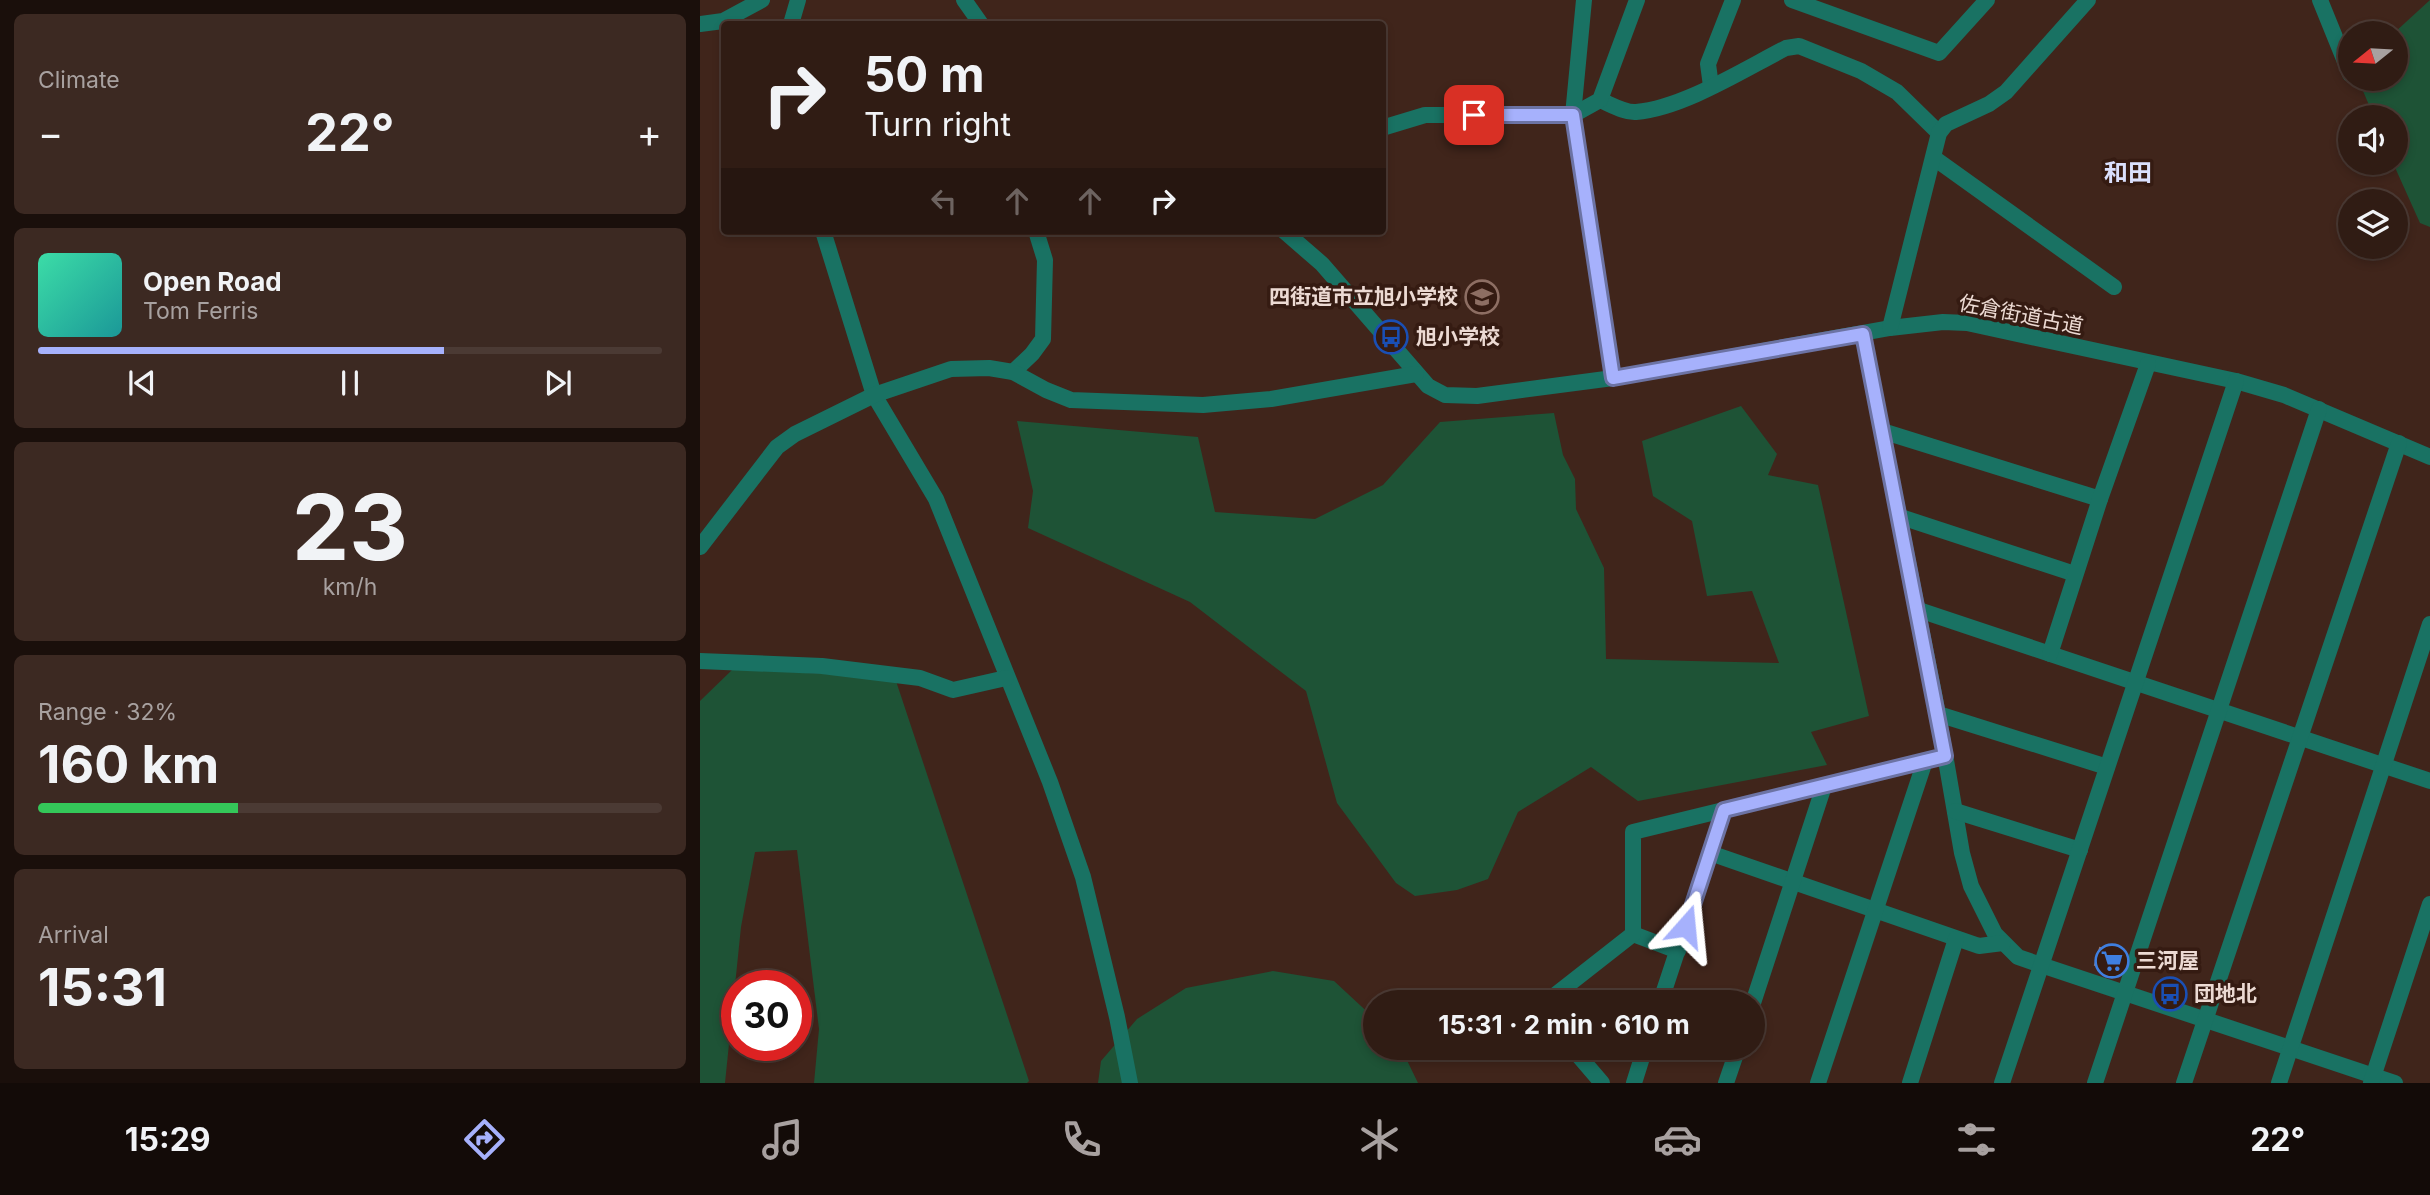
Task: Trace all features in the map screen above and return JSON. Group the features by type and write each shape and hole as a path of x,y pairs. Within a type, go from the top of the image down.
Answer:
{"street":[{"path":"723,21 762,0"},
{"path":"792,21 798,0"},
{"path":"964,0 979,21"},
{"path":"1584,0 1573,115 1613,378"},
{"path":"1386,127 1425,115 1573,115 1600,100 1637,0"},
{"path":"1711,86 1708,64 1733,0"},
{"path":"1792,0 1939,52 1987,0"},
{"path":"1890,328 1939,133 1946,124 1989,104 2006,92 2088,0"},
{"path":"2320,0 2338,44"},
{"path":"700,24 721,21"},
{"path":"1600,100 1633,112 1671,103 1786,48 1799,46 1861,71 1897,92 1939,133"},
{"path":"1934,158 2113,287"},
{"path":"824,235 874,395 936,499 1050,782 1083,877 1130,1083"},
{"path":"1013,372 1032,355 1043,339 1045,260 1037,235"},
{"name":"佐倉街道古道","path":"1289,235 1322,264 1416,374 1428,386 1444,395 1460,397 1613,378 1890,328 1942,322 1967,323 2236,381 2284,395 2430,457"},
{"path":"1863,334 1938,714 1962,853 1971,886 1994,934 2018,957 2291,1048 2372,1079 2395,1083"},
{"path":"2050,654 2100,499 2148,364"},
{"path":"700,547 777,447 795,434 874,395 951,369 989,368 1013,372 1071,400 1203,405 1271,399 1416,374"},
{"path":"2002,1083 2236,381"},
{"path":"2095,1083 2319,409"},
{"path":"1882,431 2100,499"},
{"path":"2184,1083 2399,443"},
{"path":"1898,516 2076,574"},
{"path":"1916,608 2430,781"},
{"path":"2279,1083 2430,624"},
{"path":"700,662 822,666 920,678 953,690 1006,678"},
{"path":"1938,714 2107,767"},
{"path":"1633,934 1633,832 1945,756"},
{"path":"1818,1083 1925,761"},
{"path":"1757,990 1825,786"},
{"path":"1665,990 1724,810"},
{"path":"1955,811 2080,850"},
{"path":"1710,853 1956,939 1979,946 2003,943"},
{"path":"2372,1079 2430,904"},
{"path":"1633,934 1678,951"},
{"path":"1562,990 1633,934"},
{"path":"1910,1083 1956,939"},
{"path":"1582,1060 1602,1083"},
{"path":"1634,1083 1642,1060"},
{"path":"1726,1083 1734,1060"}],"green space":[{"path":"2430,0 2430,227 2420,223 2408,196 2408,189 2405,189 2398,175 2408,175 2408,105 2369,105 2363,91 2408,91 2407,21"},
{"path":"1741,406 1777,454 1768,475 1818,485 1869,716 1811,732 1827,765 1638,801 1591,767 1518,812 1488,879 1457,890 1415,896 1396,883 1337,803 1306,691 1190,602 1028,528 1033,491 1017,421 1198,437 1215,512 1315,519 1383,485 1440,422 1554,413 1563,455 1575,479 1576,509 1604,568 1606,659 1779,663 1752,591 1707,596 1692,521 1653,496 1642,441"},
{"path":"733,669 895,678 1029,1081 1027,1083 814,1083 819,1029 797,850 755,852 741,927 737,970 721,970 721,1061 727,1061 725,1083 700,1083 700,701"},
{"path":"1273,971 1334,981 1363,1008 1363,1060 1407,1060 1418,1083 1098,1083 1101,1061 1137,1019 1186,988"}],"building":[{"name":"三河屋","path":"2100,948 2126,955 2120,975 2100,970 2100,967 2095,965"}],"place":[{"name":"四街道市立旭小学校","path":"1482,297"},
{"name":"旭小学校","path":"1391,337"},
{"name":"三河屋","path":"2112,961"},
{"name":"団地北","path":"2170,994"}],"district":[{"name":"和田","path":"2128,173"}],"route":[{"path":"1474,115 1573,115 1613,378 1863,334 1945,756 1724,810 1686,926"}]}
